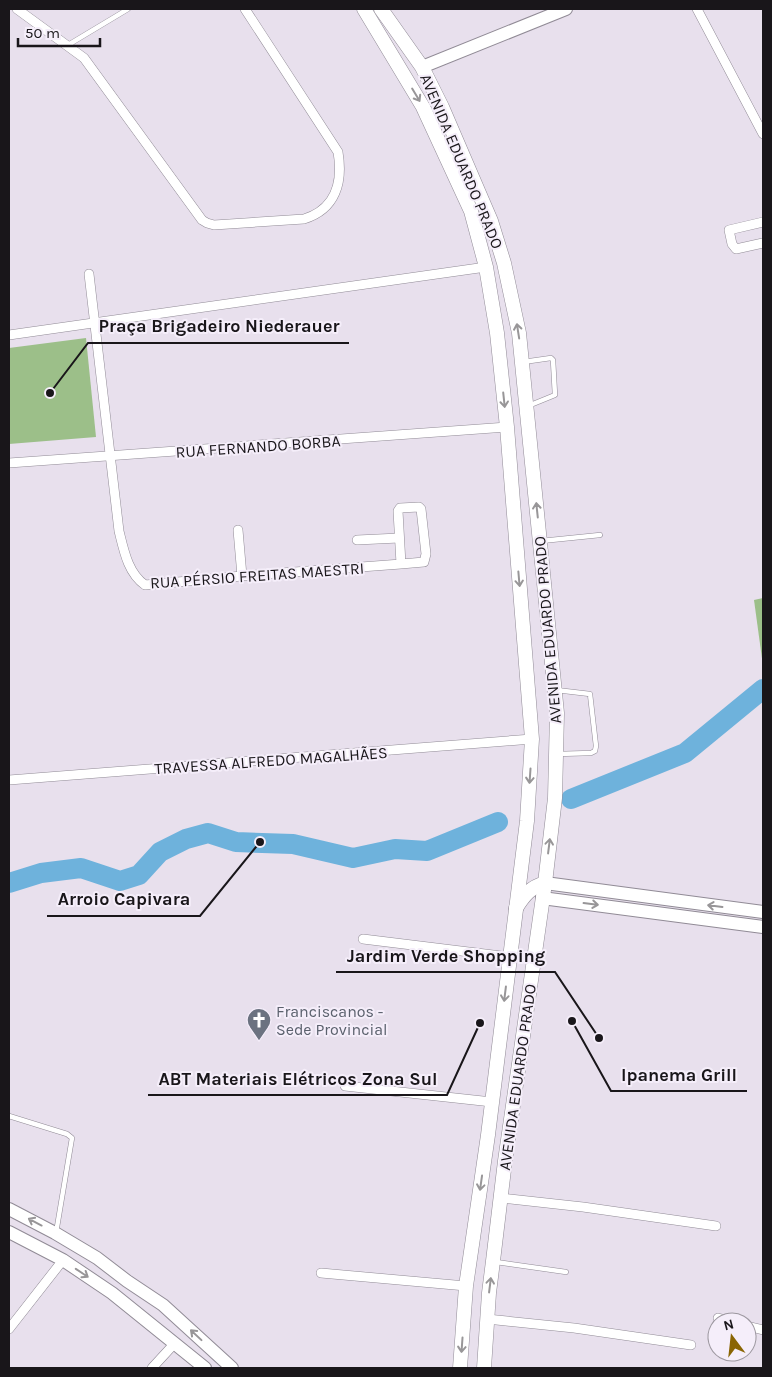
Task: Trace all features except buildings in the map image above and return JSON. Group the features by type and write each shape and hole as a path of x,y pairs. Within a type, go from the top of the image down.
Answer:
{"main road":[{"name":"AVENIDA EDUARDO PRADO","path":"364,9 423,107 471,211 486,266 497,333 507,427 532,739 527,821 488,1135 466,1286 460,1368"},
{"name":"AVENIDA EDUARDO PRADO","path":"381,9 422,67 442,107 491,221 504,263 519,333 557,713 555,798 545,883 505,1161 487,1319 484,1368"},
{"path":"379,35 403,57 422,67"},
{"path":"404,76 422,67"},
{"path":"515,911 522,898 528,892 535,886 545,883"},
{"path":"488,1135 489,1150 492,1154 505,1161"}],"street":[{"path":"17,9 84,58 202,220 214,225 304,219 313,216 329,204 338,185 341,169 338,152 245,9"},
{"path":"422,67 566,9"},
{"path":"697,9 763,134"},
{"path":"763,222 728,230 732,244 736,249 763,243"},
{"path":"9,334 486,266"},
{"name":"RUA PÉRSIO FREITAS MAESTRI","path":"90,274 119,531 136,579 145,585 242,576 401,564 424,562 426,559 421,509 419,507 400,508 398,511 401,564"},
{"name":"RUA FERNANDO BORBA","path":"9,463 507,427"},
{"path":"238,530 242,576"},
{"path":"357,540 399,538"},
{"name":"TRAVESSA ALFREDO MAGALHÃES","path":"9,780 532,739"},
{"path":"545,883 763,912"},
{"path":"634,910 636,896"},
{"path":"542,898 763,927"},
{"path":"662,914 664,899"},
{"path":"363,939 510,957"},
{"path":"345,1086 492,1102"},
{"path":"501,1198 583,1207 716,1226"},
{"path":"9,1209 97,1258 126,1281 163,1305 232,1368"},
{"path":"9,1232 63,1260 112,1293 205,1368"},
{"path":"9,1329 63,1260"},
{"path":"321,1273 466,1286"},
{"path":"487,1319 574,1328 691,1345"},
{"path":"152,1368 175,1343"}],"lane":[{"path":"68,45 128,9"},
{"path":"522,363 551,358 553,360 555,395 526,407"},
{"path":"540,542 600,535"},
{"path":"554,690 590,694 596,746 595,751 591,753 556,754"},
{"path":"9,1116 68,1134 72,1138 55,1233"},
{"path":"493,1261 566,1272"}],"green space":[{"path":"86,338 96,437 9,444 9,348"},
{"path":"763,598 763,666 754,600"}],"waterway":[{"path":"571,799 685,753 763,689"},
{"path":"9,883 41,873 81,868 120,881 139,875 160,852 186,839 208,833 236,842 293,844 353,858 395,849 427,851 498,822"}],"place":[{"name":"Praça Brigadeiro Niederauer","path":"50,393"},
{"name":"Arroio Capivara","path":"260,842"},
{"name":"Ipanema Grill","path":"572,1021"},
{"name":"ABT Materiais Elétricos Zona Sul","path":"480,1023"},
{"name":"Jardim Verde Shopping","path":"599,1038"},
{"name":"Franciscanos - Sede Provincial","path":"259,1041"}]}
